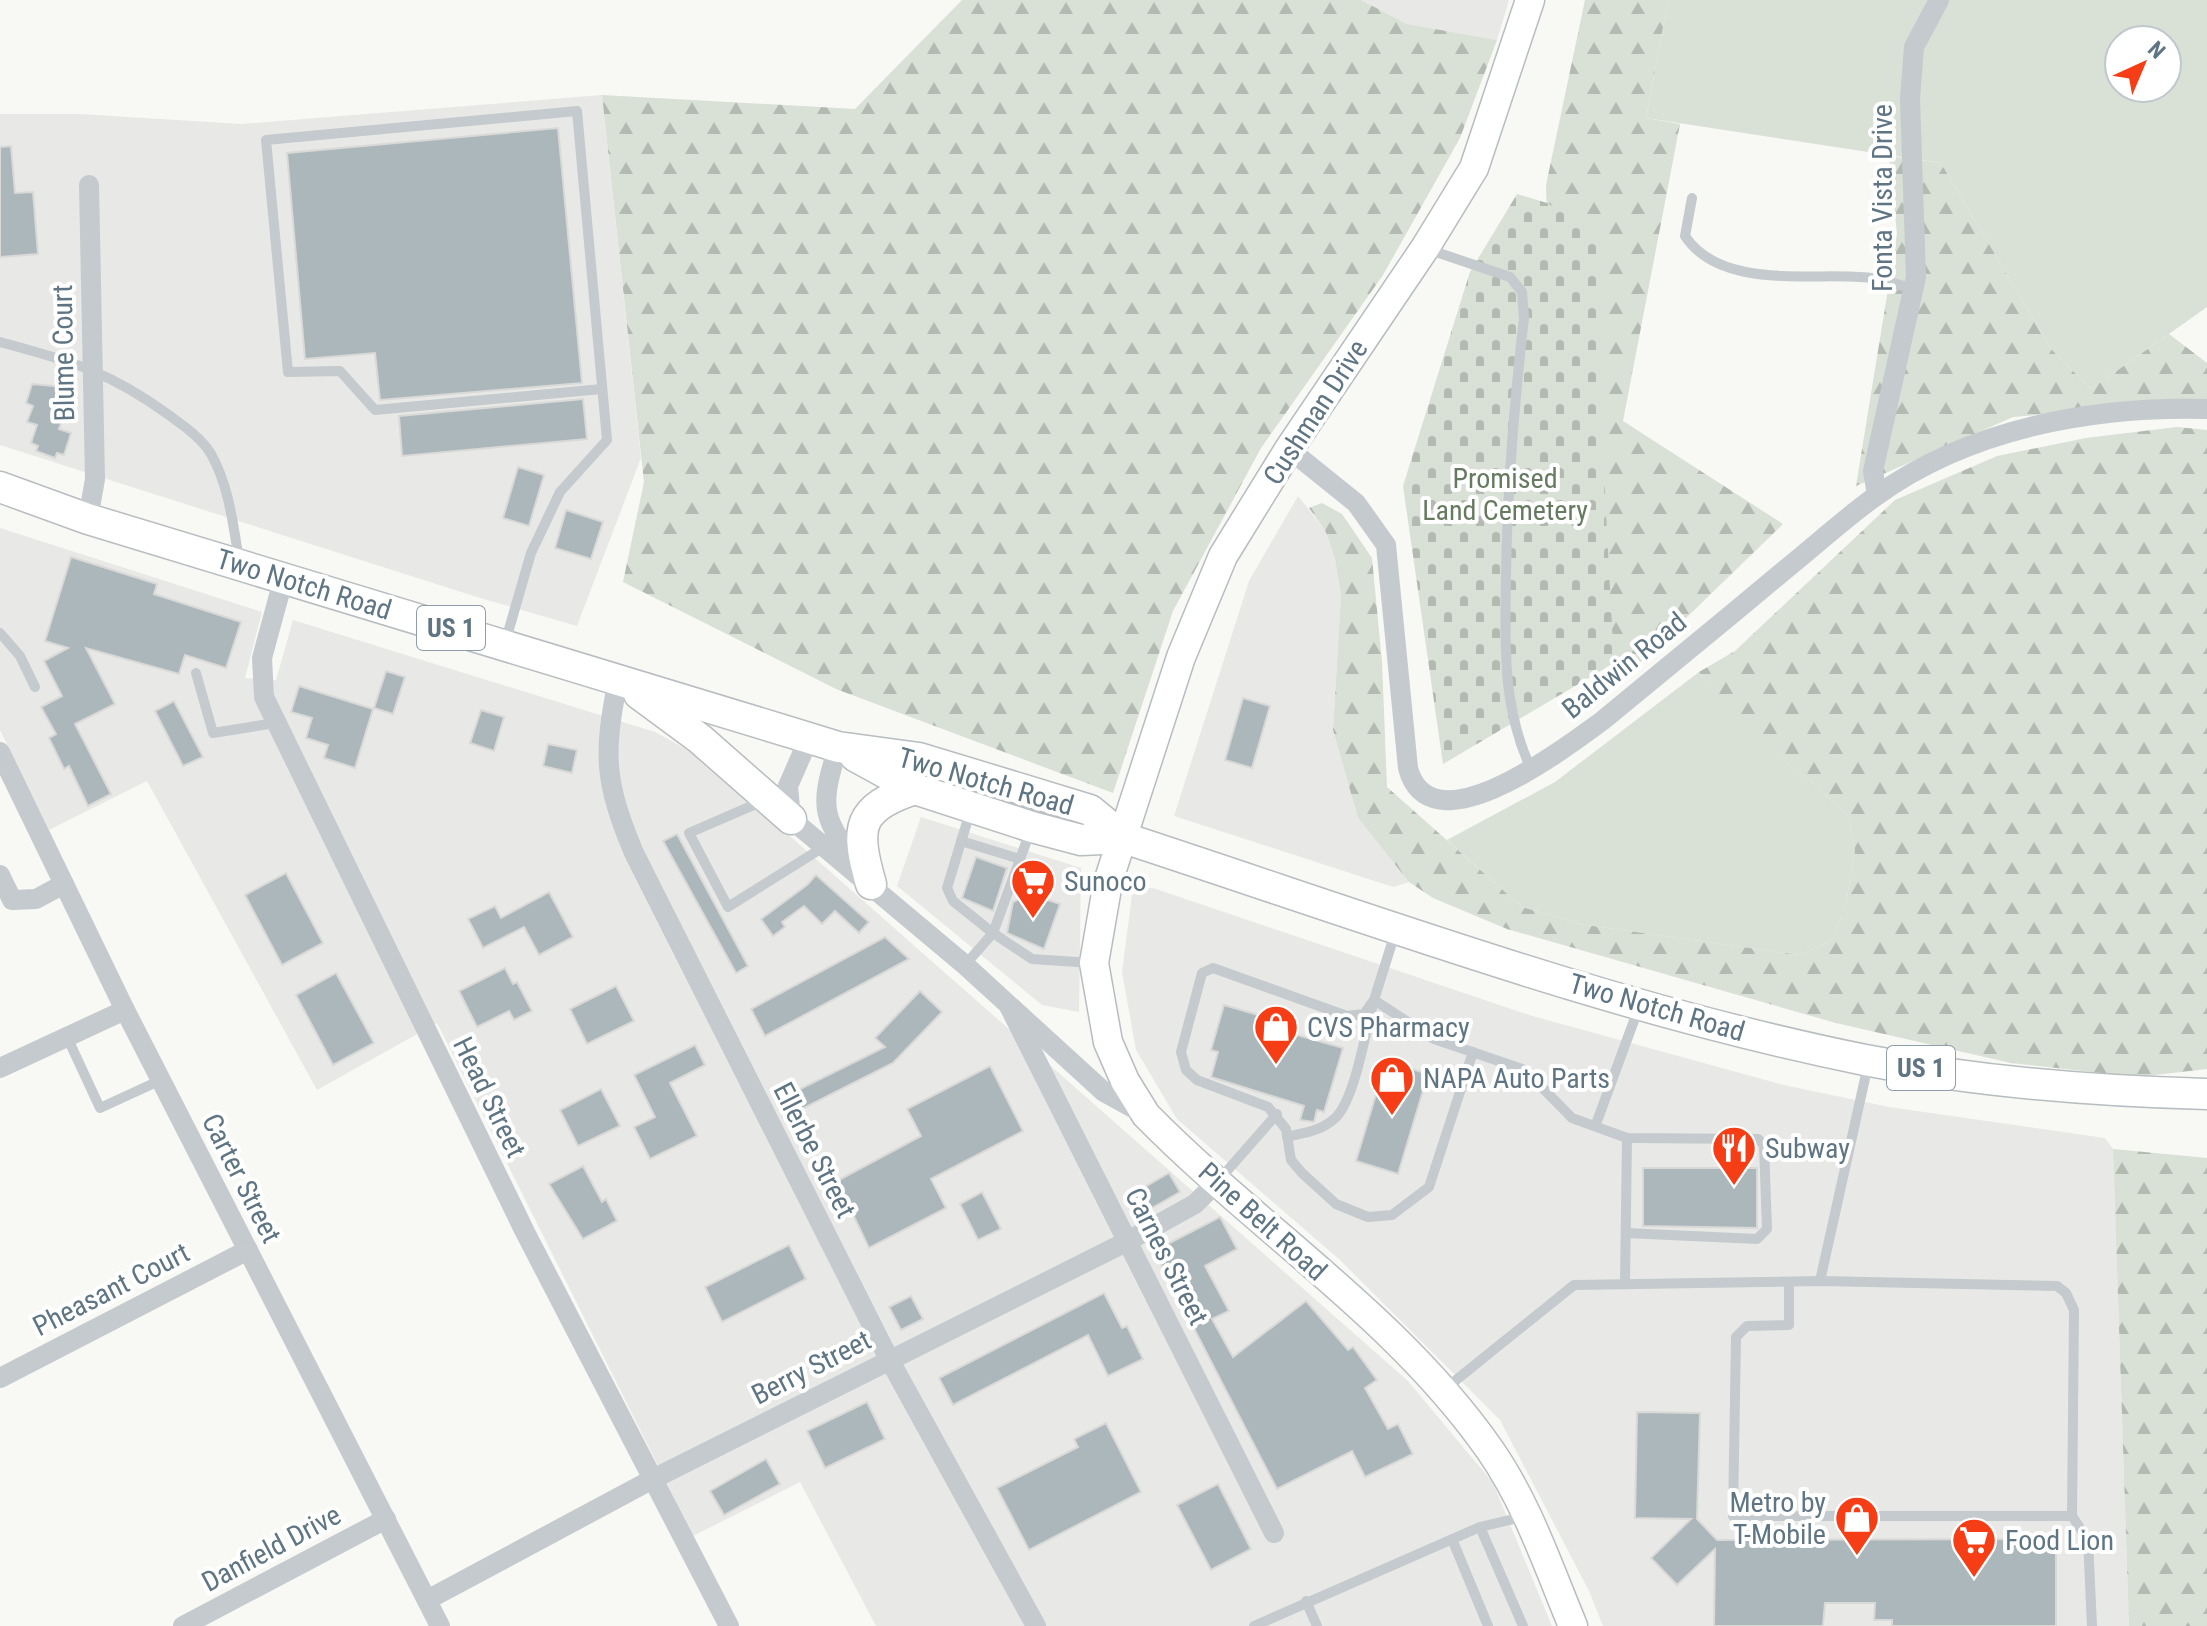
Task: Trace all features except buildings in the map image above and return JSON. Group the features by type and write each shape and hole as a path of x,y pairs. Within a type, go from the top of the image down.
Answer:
{"main road":[{"name":"Two Notch Road","path":"0,487 88,519 838,747 919,758 1090,810 1124,838"},
{"path":"618,680 700,739 791,819"},
{"name":"Two Notch Road","path":"838,747 915,789 972,808 1081,840 1124,838 1640,1005 1869,1060 2077,1090 2207,1094"},
{"path":"871,884 860,840 864,822 883,800 915,789"}],"street":[{"name":"Cushman Drive","path":"1146,1115 1125,1081 1108,1042 1094,963 1105,894 1181,657 1223,556 1289,449 1425,248 1474,168 1530,0"},
{"name":"Fonta Vista Drive","path":"1877,495 1873,471 1913,289 1910,99 1914,47 1939,0"},
{"name":"Blume Court","path":"88,519 95,479 89,185"},
{"name":"Baldwin Road","path":"1289,449 1356,503 1386,545 1393,590 1406,756 1416,790 1436,801 1451,802 1478,795 1531,769 1602,721 1877,495 1976,445 2063,419 2101,413 2207,409"},
{"name":"Head Street","path":"284,577 262,658 264,697 275,723 525,1232 729,1626"},
{"name":"Ellerbe Street","path":"618,680 606,755 623,828 889,1359 1036,1626"},
{"path":"791,819 788,786 809,738"},
{"name":"Pine Belt Road","path":"838,747 826,784 827,817 871,884"},
{"name":"Carter Street","path":"0,752 7,785 64,884 125,1010 440,1626"},
{"name":"Pine Belt Road","path":"791,819 965,965 1104,1092 1146,1115 1371,1318 1444,1390 1491,1451 1527,1516 1573,1626"},
{"path":"0,875 12,900 36,899 64,884"},
{"name":"Carnes Street","path":"1009,1006 1274,1533"},
{"path":"0,1068 125,1010"},
{"name":"Berry Street","path":"427,1600 651,1480 1128,1241 1195,1204 1218,1181"},
{"name":"Pheasant Court","path":"0,1378 248,1250"},
{"name":"Danfield Drive","path":"183,1626 386,1519"}],"lane":[{"path":"504,645 531,553 560,492 607,440 577,111 266,140 288,372 340,371 375,410 602,389"},
{"path":"1692,198 1685,236 1690,244 1727,266 1764,276 1870,278 1913,289"},
{"path":"1425,248 1510,277 1522,292 1524,318 1507,496 1505,662 1508,700 1518,742 1531,769"},
{"path":"0,342 91,367 134,389 185,426 210,452 230,501 240,564"},
{"path":"0,633 20,656 35,687"},
{"path":"196,673 213,733 275,723"},
{"path":"767,799 689,833 728,907 822,848"},
{"path":"972,808 947,888 953,901 1032,959 1094,963"},
{"path":"965,965 993,933 1032,827"},
{"path":"961,841 1020,859"},
{"path":"1287,1137 1320,1129 1337,1118 1347,1098 1397,928"},
{"path":"1374,1000 1364,1014 1347,1016 1213,968 1202,973 1181,1052 1186,1070 1197,1080 1258,1102 1277,1114 1287,1137 1291,1160 1336,1204 1368,1217 1392,1215 1429,1187 1473,1052"},
{"path":"1374,1000 1434,1039 1525,1070 1572,1118 1596,1124 1627,1138 1758,1139 1764,1145 1767,1229 1757,1239 1626,1233"},
{"path":"1596,1124 1640,1005"},
{"path":"67,1037 100,1108 161,1080"},
{"path":"1820,1281 1869,1060"},
{"path":"1218,1181 1277,1114"},
{"path":"1625,1282 1627,1138"},
{"path":"1444,1390 1574,1285 1820,1281 2057,1286 2066,1293 2074,1310 2072,1516 2088,1540 2092,1626"},
{"path":"1789,1282 1789,1325 1747,1326 1736,1337 1733,1516 2072,1516"},
{"path":"1254,1626 1480,1527 1527,1516"},
{"path":"1480,1527 1523,1626"},
{"path":"1452,1539 1488,1626"},
{"path":"1306,1601 1317,1626"}],"shaded area":[{"path":"1361,0 1509,0 1497,40 1407,24"},
{"path":"602,95 641,458 577,626 0,445 0,114 80,114 241,124"},
{"path":"1298,496 1325,530 1335,559 1341,595 1333,730 1358,818 1409,882 1393,887 1174,816 1249,581"},
{"path":"0,528 262,612 245,678 276,680 293,620 655,732 686,749 740,792 1408,1381 1493,1483 1552,1626 876,1626 800,1482 693,1536 437,1023 317,1090 147,781 49,830 0,730"},
{"path":"921,817 1081,868 1079,1012 1042,1005 897,886"},
{"path":"1142,888 1153,888 1529,1015 1784,1085 1889,1107 2105,1138 2113,1149 2129,1626 1603,1626 1589,1591 1500,1420 1340,1260 1177,1119 1136,1050 1122,972 1132,895"}],"green space":[{"path":"962,0 1361,0 1407,24 1497,40 1460,138 1383,275 1261,448 1173,611 1113,793 836,689 623,582 644,482 602,95 855,109"},
{"path":"1585,0 1668,0 1646,118 1680,124 1623,421 1783,524 1624,678 1607,653 1549,279 1546,185"},
{"path":"1668,0 2207,0 2207,307 2091,389 2051,349 1941,163 1646,118"},
{"path":"1889,156 1941,163 2051,349 2091,389 2169,334 2207,363 2207,400 2013,417 1856,486 1897,234"},
{"name":"Promised Land Cemetery","path":"1517,194 1547,203 1602,234 1602,440 1614,663 1443,764 1403,486 1470,272"},
{"path":"2177,427 2207,430 2207,1069 2137,1077 2011,1063 1836,1023 1507,929 1433,898 1409,882 1358,818 1333,730 1341,595 1335,559 1325,530 1309,508 1322,503 1342,514 1372,558 1382,662 1387,787 1522,907 1579,924 1799,955 1833,940 1846,903 1855,850 1849,817 1809,779 1743,730 1699,672 1735,651 1895,500 1997,456 2086,438"},
{"path":"1699,672 1744,730 1809,779 1849,817 1855,850 1846,903 1833,940 1799,955 1579,924 1522,907 1447,840 1555,782"},
{"path":"2113,1149 2207,1158 2207,1626 2129,1626"}],"place":[{"name":"Sunoco","path":"1033,920"},
{"name":"CVS Pharmacy","path":"1276,1066"},
{"name":"NAPA Auto Parts","path":"1392,1117"},
{"name":"Subway","path":"1734,1187"},
{"name":"Metro by T-Mobile","path":"1857,1557"},
{"name":"Food Lion","path":"1974,1579"}]}
